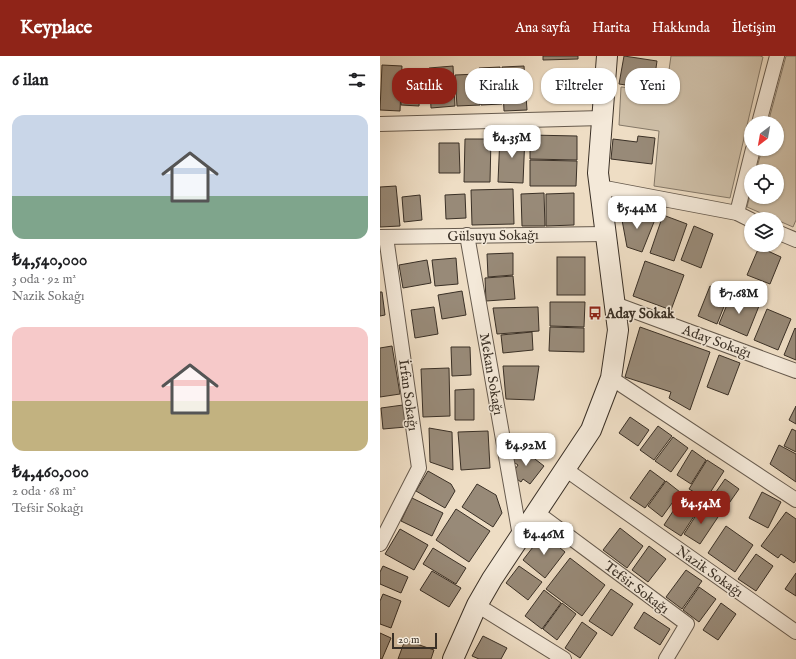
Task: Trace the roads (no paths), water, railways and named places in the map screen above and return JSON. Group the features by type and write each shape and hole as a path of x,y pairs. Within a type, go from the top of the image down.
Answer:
{"main road":[{"path":"453,659 477,605 492,579 591,430 611,378 618,330 598,173 607,56"}],"street":[{"path":"761,116 777,56"},
{"path":"380,124 602,118"},
{"path":"737,213 751,156"},
{"path":"600,187 737,213 744,216"},
{"name":"Gülsuyu Sokağı","path":"383,237 606,234"},
{"path":"784,235 796,240"},
{"name":"Mekan Sokağı","path":"467,236 520,536"},
{"name":"İrfan Sokağı","path":"380,544 419,468 383,237"},
{"name":"Aday Sokağı","path":"615,304 796,371"},
{"path":"611,378 796,500"},
{"name":"Nazik Sokağı","path":"565,469 796,632"},
{"name":"Tefsir Sokağı","path":"536,512 686,624 666,659"},
{"path":"477,605 564,659"}],"place":[{"name":"Aday Sokak","path":"595,313"}]}
